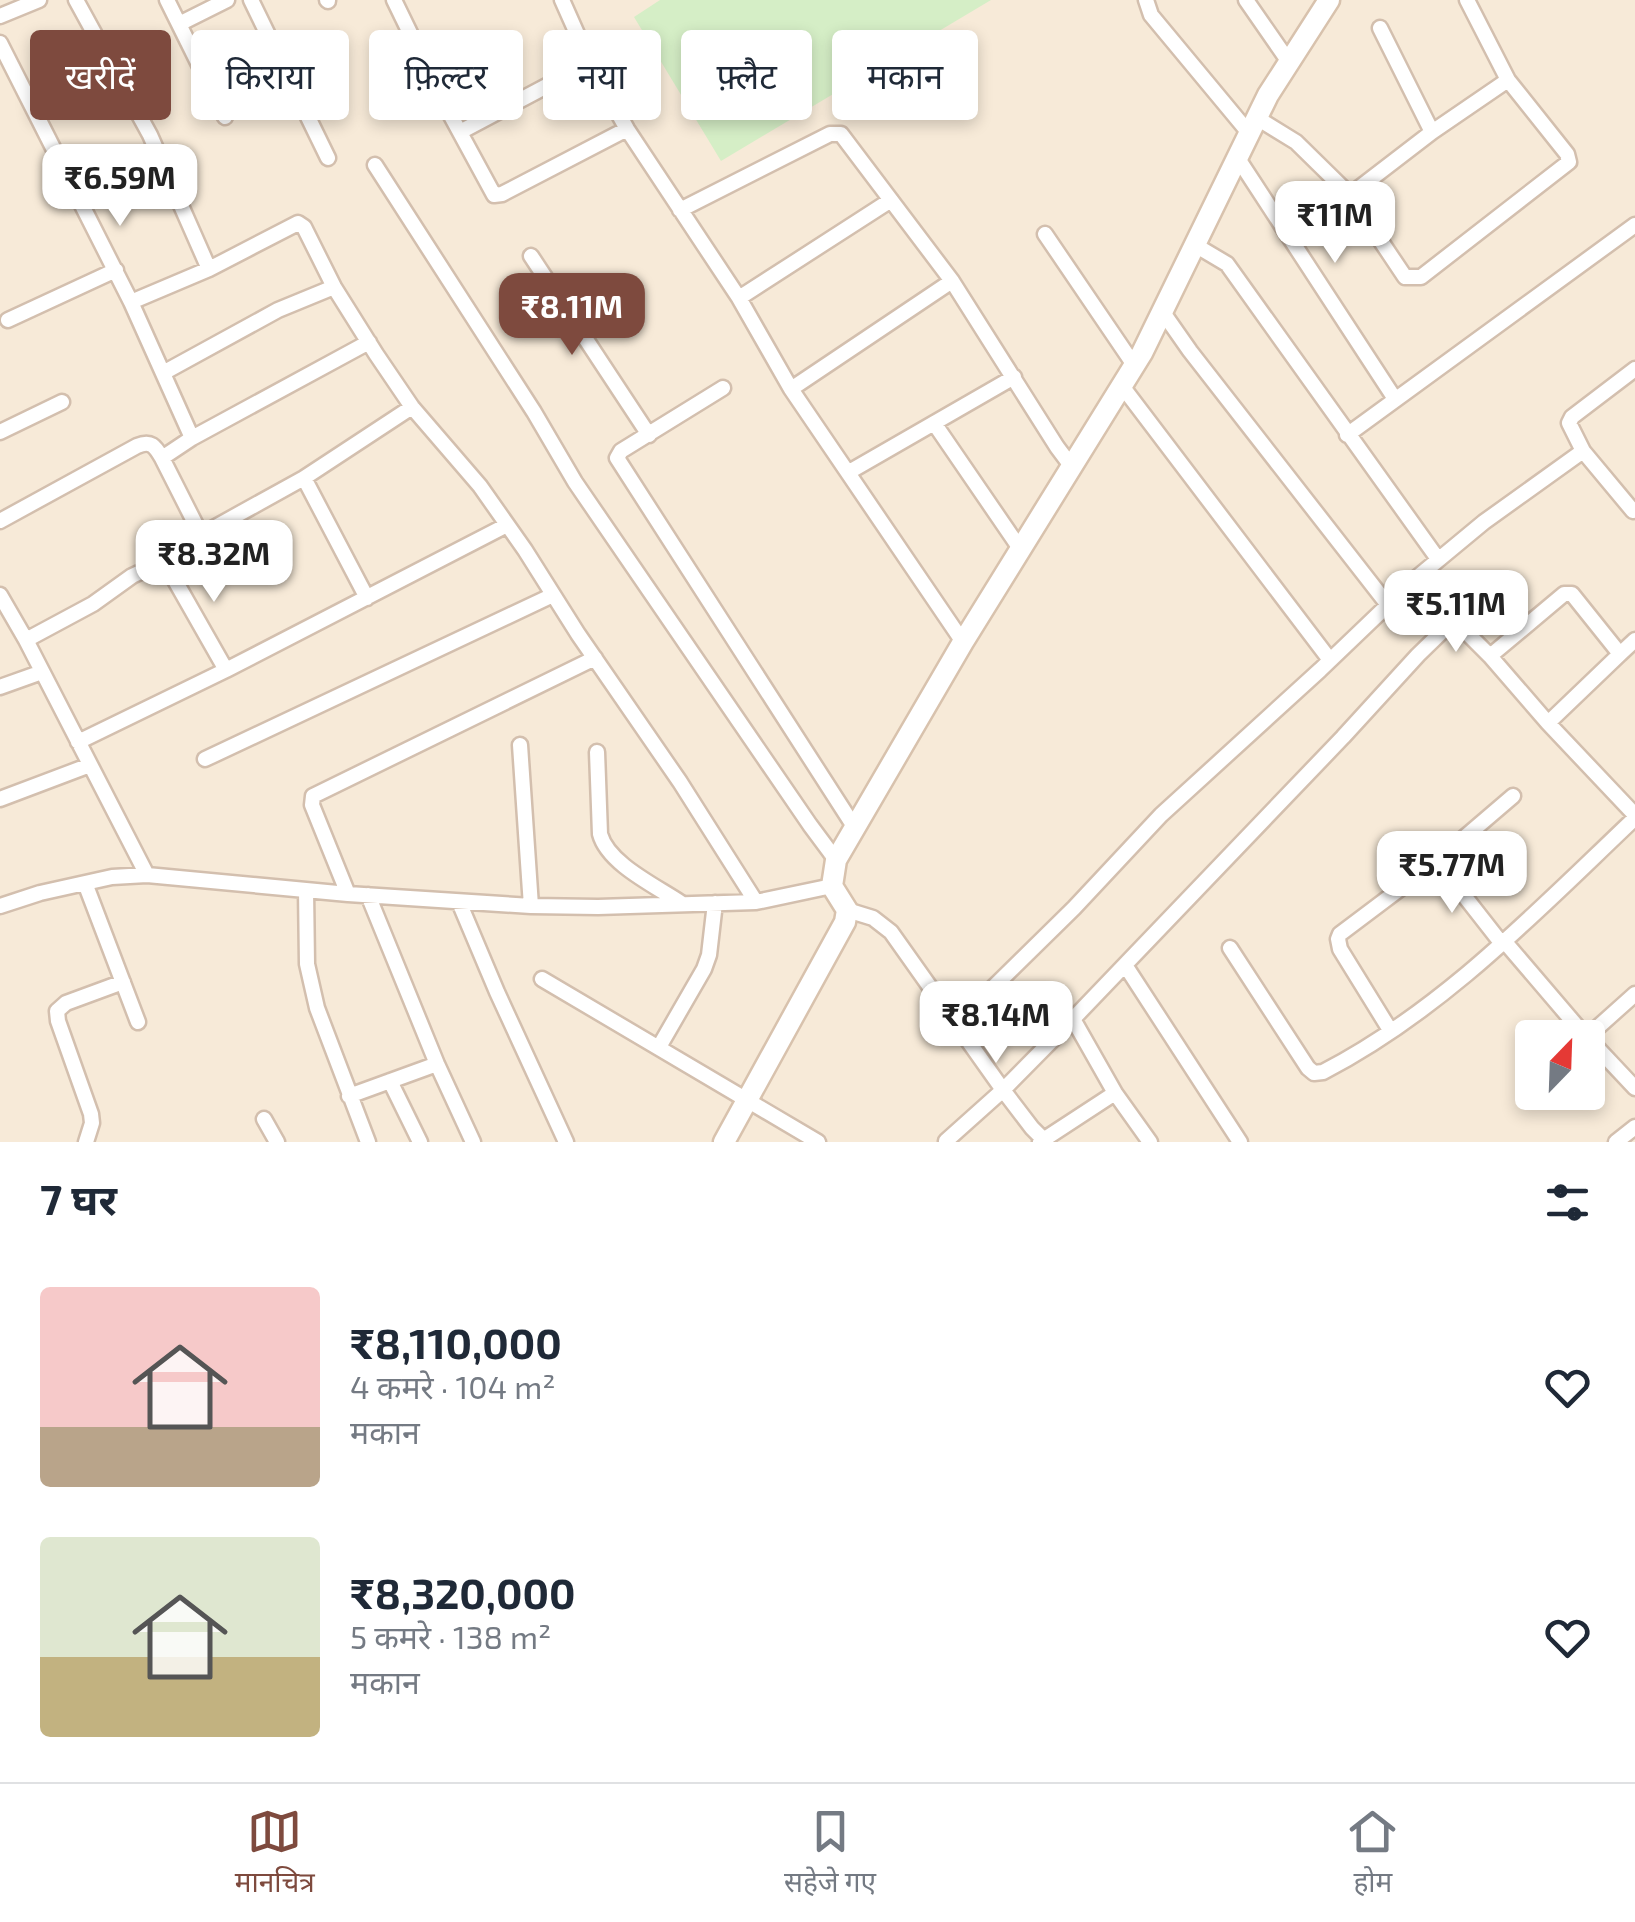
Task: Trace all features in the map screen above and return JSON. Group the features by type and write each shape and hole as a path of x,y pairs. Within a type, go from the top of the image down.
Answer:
{"street":[{"path":"0,16 39,0"},
{"path":"76,0 159,155 209,269"},
{"path":"167,0 191,48"},
{"path":"179,24 227,0"},
{"path":"251,0 328,158"},
{"path":"394,0 491,192 498,196 627,129"},
{"path":"562,0 575,30"},
{"path":"1146,0 1151,16 1253,126 1296,142 1350,196 1405,278 1420,277 1569,162 1568,154 1508,80 1467,0"},
{"path":"1246,0 1290,62"},
{"path":"1116,1093 1043,1141 892,932 873,918 847,910 832,886 836,860 964,642 1122,386 1268,96 1330,0"},
{"path":"1380,28 1432,132"},
{"path":"0,43 116,270 192,438"},
{"path":"1350,196 1432,132 1508,80"},
{"path":"460,132 543,89"},
{"path":"622,120 739,298 791,389 964,642"},
{"path":"680,210 836,132 845,138 952,281 1072,467"},
{"path":"79,196 159,155"},
{"path":"1238,157 1396,398"},
{"path":"375,165 575,482 836,860"},
{"path":"739,298 891,200"},
{"path":"131,302 209,269 298,223 304,227 334,287 412,407 480,486 680,782 756,902"},
{"path":"1347,435 1635,225"},
{"path":"1045,234 1134,365"},
{"path":"1194,245 1227,264 1438,559"},
{"path":"531,256 649,435"},
{"path":"8,320 116,270"},
{"path":"791,389 952,281"},
{"path":"163,372 278,310 334,287"},
{"path":"1162,312 1388,605"},
{"path":"162,458 369,342"},
{"path":"1634,511 1584,451 1569,426 1570,420 1635,370"},
{"path":"848,472 1014,377"},
{"path":"1122,386 1330,660"},
{"path":"723,388 621,451 618,461 855,828"},
{"path":"0,432 62,402"},
{"path":"26,640 304,478 412,407"},
{"path":"934,423 1021,550"},
{"path":"0,522 144,443 155,446 202,535"},
{"path":"957,1023 1074,908 1160,816 1414,580 1484,522 1584,451"},
{"path":"304,478 368,598"},
{"path":"78,742 507,525"},
{"path":"164,561 226,670"},
{"path":"1230,948 1308,1068 1314,1072 1327,1070 1421,1011 1504,942 1635,816 1490,656 1414,580"},
{"path":"1490,656 1568,593 1576,596 1620,654"},
{"path":"0,595 146,875"},
{"path":"205,759 553,595"},
{"path":"946,1141 1003,1090 1126,965 1453,621"},
{"path":"1548,723 1635,640"},
{"path":"348,894 312,805 313,796 594,658"},
{"path":"0,687 42,672"},
{"path":"520,745 530,906"},
{"path":"598,752 603,846 616,860 681,903"},
{"path":"0,798 90,765"},
{"path":"1390,1030 1340,949 1340,934 1437,861 1513,796"},
{"path":"1437,861 1571,1020"},
{"path":"0,906 112,877 146,875 368,896 530,906 756,902 832,886"},
{"path":"85,883 138,1022"},
{"path":"306,890 306,964 317,1008 368,1142"},
{"path":"368,896 437,1064 474,1142"},
{"path":"460,902 566,1142"},
{"path":"659,1047 704,969 715,903"},
{"path":"724,1142 847,910"},
{"path":"1126,965 1240,1142"},
{"path":"542,978 818,1142"},
{"path":"86,1142 91,1114 57,1010 122,982"},
{"path":"1605,1022 1635,994"},
{"path":"1073,1019 1150,1142"},
{"path":"1605,1057 1635,1088"},
{"path":"349,1096 437,1064"},
{"path":"390,1081 420,1142"},
{"path":"264,1119 276,1142"},
{"path":"1616,1142 1635,1127"}],"shaded area":[{"path":"0,0 1635,0 1635,1142 0,1142"}],"green space":[{"path":"660,0 991,0 941,30 832,30 832,95 812,107 812,30 681,30 681,95 661,62 661,30 642,30 634,17"},
{"path":"696,120 790,120 721,161"}]}
